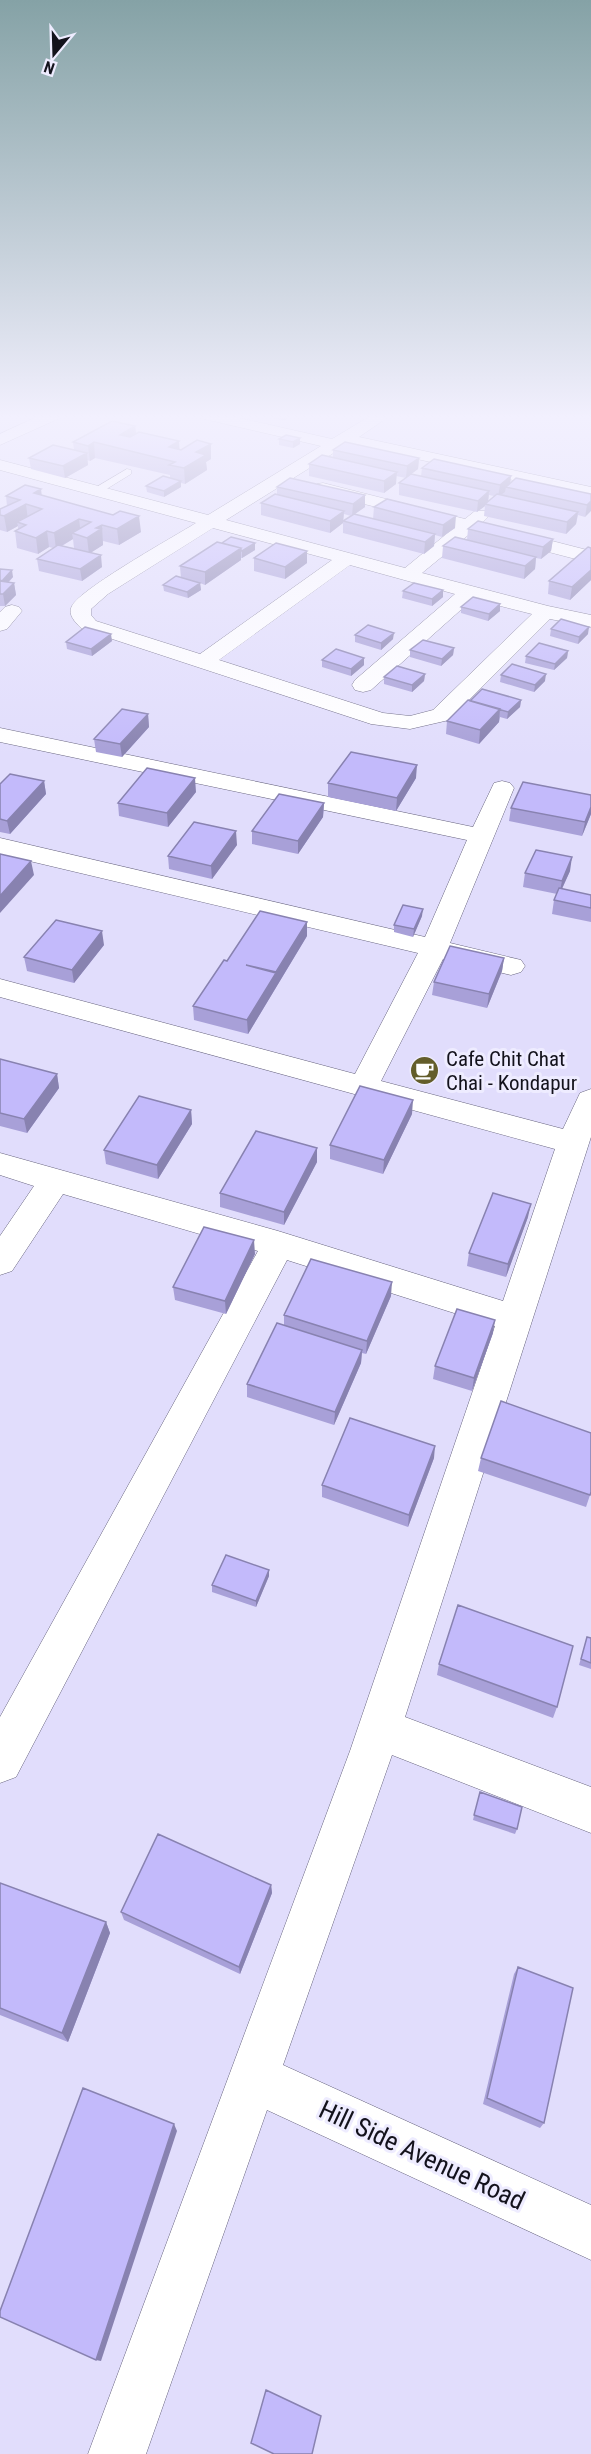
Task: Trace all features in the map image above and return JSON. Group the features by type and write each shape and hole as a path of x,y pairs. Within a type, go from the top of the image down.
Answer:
{"street":[{"path":"196,530 102,590 81,607 81,616 88,625 379,718 405,724 420,723 441,715 546,612"},
{"path":"240,530 546,612 587,615"},
{"path":"408,575 463,530"},
{"path":"485,530 591,557"},
{"path":"316,550 334,537"},
{"path":"203,662 347,558"},
{"path":"363,685 470,591"},
{"path":"0,735 482,836"},
{"path":"363,1086 434,949 502,788"},
{"path":"0,846 511,966"},
{"path":"4,996 363,1086 573,1143"},
{"path":"117,2454 380,1729 573,1143 591,1100"},
{"path":"0,1164 278,1244 515,1319"},
{"path":"0,1262 56,1179"},
{"path":"0,1761 278,1244"},
{"path":"380,1729 591,1810"},
{"name":"Hill Side Avenue Road","path":"254,2078 591,2233"}],"building":[{"path":"60,530 54,533 47,531 36,538 15,531"},
{"path":"78,530 100,530 87,538 72,533"},
{"path":"376,530 417,530 435,534 425,542"},
{"path":"470,530 513,530 553,539 543,547"},
{"path":"231,537 255,543 241,551 241,548 222,543"},
{"path":"455,537 536,557 525,566 443,546"},
{"path":"217,542 241,548 205,572 180,566"},
{"path":"276,543 307,551 285,567 254,558"},
{"path":"58,545 101,555 80,569 37,559"},
{"path":"588,547 591,548 591,570 572,587 549,581"},
{"path":"0,569 12,570 2,581 0,580"},
{"path":"176,576 200,583 187,592 163,585"},
{"path":"0,581 14,583 3,594 0,594"},
{"path":"414,583 443,590 432,599 403,591"},
{"path":"473,597 500,604 489,614 461,607"},
{"path":"561,619 589,627 579,637 551,629"},
{"path":"368,625 394,633 381,643 355,635"},
{"path":"85,627 111,634 91,649 66,642"},
{"path":"423,640 454,648 442,659 410,650"},
{"path":"539,643 568,651 555,664 526,656"},
{"path":"336,649 364,658 351,669 322,660"},
{"path":"512,664 546,674 535,685 501,675"},
{"path":"397,666 425,674 412,685 384,677"},
{"path":"482,689 521,700 508,712 470,701"},
{"path":"468,700 500,709 480,730 447,721"},
{"path":"122,709 148,714 120,744 94,739"},
{"path":"351,752 417,765 397,798 328,783"},
{"path":"147,768 195,778 167,813 118,803"},
{"path":"10,774 44,781 7,821 0,819 0,784"},
{"path":"523,782 591,795 591,807 585,822 511,808"},
{"path":"279,794 324,803 298,841 252,831"},
{"path":"194,822 236,831 211,866 168,856"},
{"path":"536,850 572,857 562,881 525,873"},
{"path":"0,854 31,861 0,896"},
{"path":"559,888 591,895 591,908 554,900"},
{"path":"403,905 423,909 414,929 394,925"},
{"path":"260,911 307,922 276,972 246,965 276,973 247,1020 193,1006 224,960 227,961"},
{"path":"56,920 102,931 72,970 24,957"},
{"path":"450,946 504,958 489,994 434,982"},
{"path":"0,1059 57,1074 24,1119 0,1113"},
{"path":"360,1086 413,1100 384,1160 330,1145"},
{"path":"139,1096 191,1110 157,1165 104,1150"},
{"path":"256,1131 317,1148 284,1212 220,1193"},
{"path":"493,1193 531,1204 508,1264 469,1253"},
{"path":"204,1227 254,1240 225,1301 173,1287"},
{"path":"311,1259 392,1282 367,1341 284,1315"},
{"path":"457,1309 495,1320 474,1378 435,1366"},
{"path":"277,1323 362,1350 335,1412 247,1384"},
{"path":"501,1401 591,1433 590,1495 481,1458"},
{"path":"350,1418 435,1446 409,1515 322,1485"},
{"path":"226,1555 269,1570 256,1601 212,1585"},
{"path":"458,1605 573,1646 557,1707 439,1664"},
{"path":"587,1637 591,1638 591,1663 581,1659"},
{"path":"480,1792 522,1807 517,1829 474,1815"},
{"path":"158,1834 271,1885 239,1967 121,1912"},
{"path":"0,1883 106,1922 62,2033 0,2008"},
{"path":"518,1967 573,1988 544,2123 487,2098"},
{"path":"83,2088 174,2124 96,2360 0,2317 0,2311"},
{"path":"266,2390 321,2416 312,2454 274,2454 251,2443"}],"place":[{"name":"Cafe Chit Chat Chai - Kondapur","path":"425,1071"}]}
